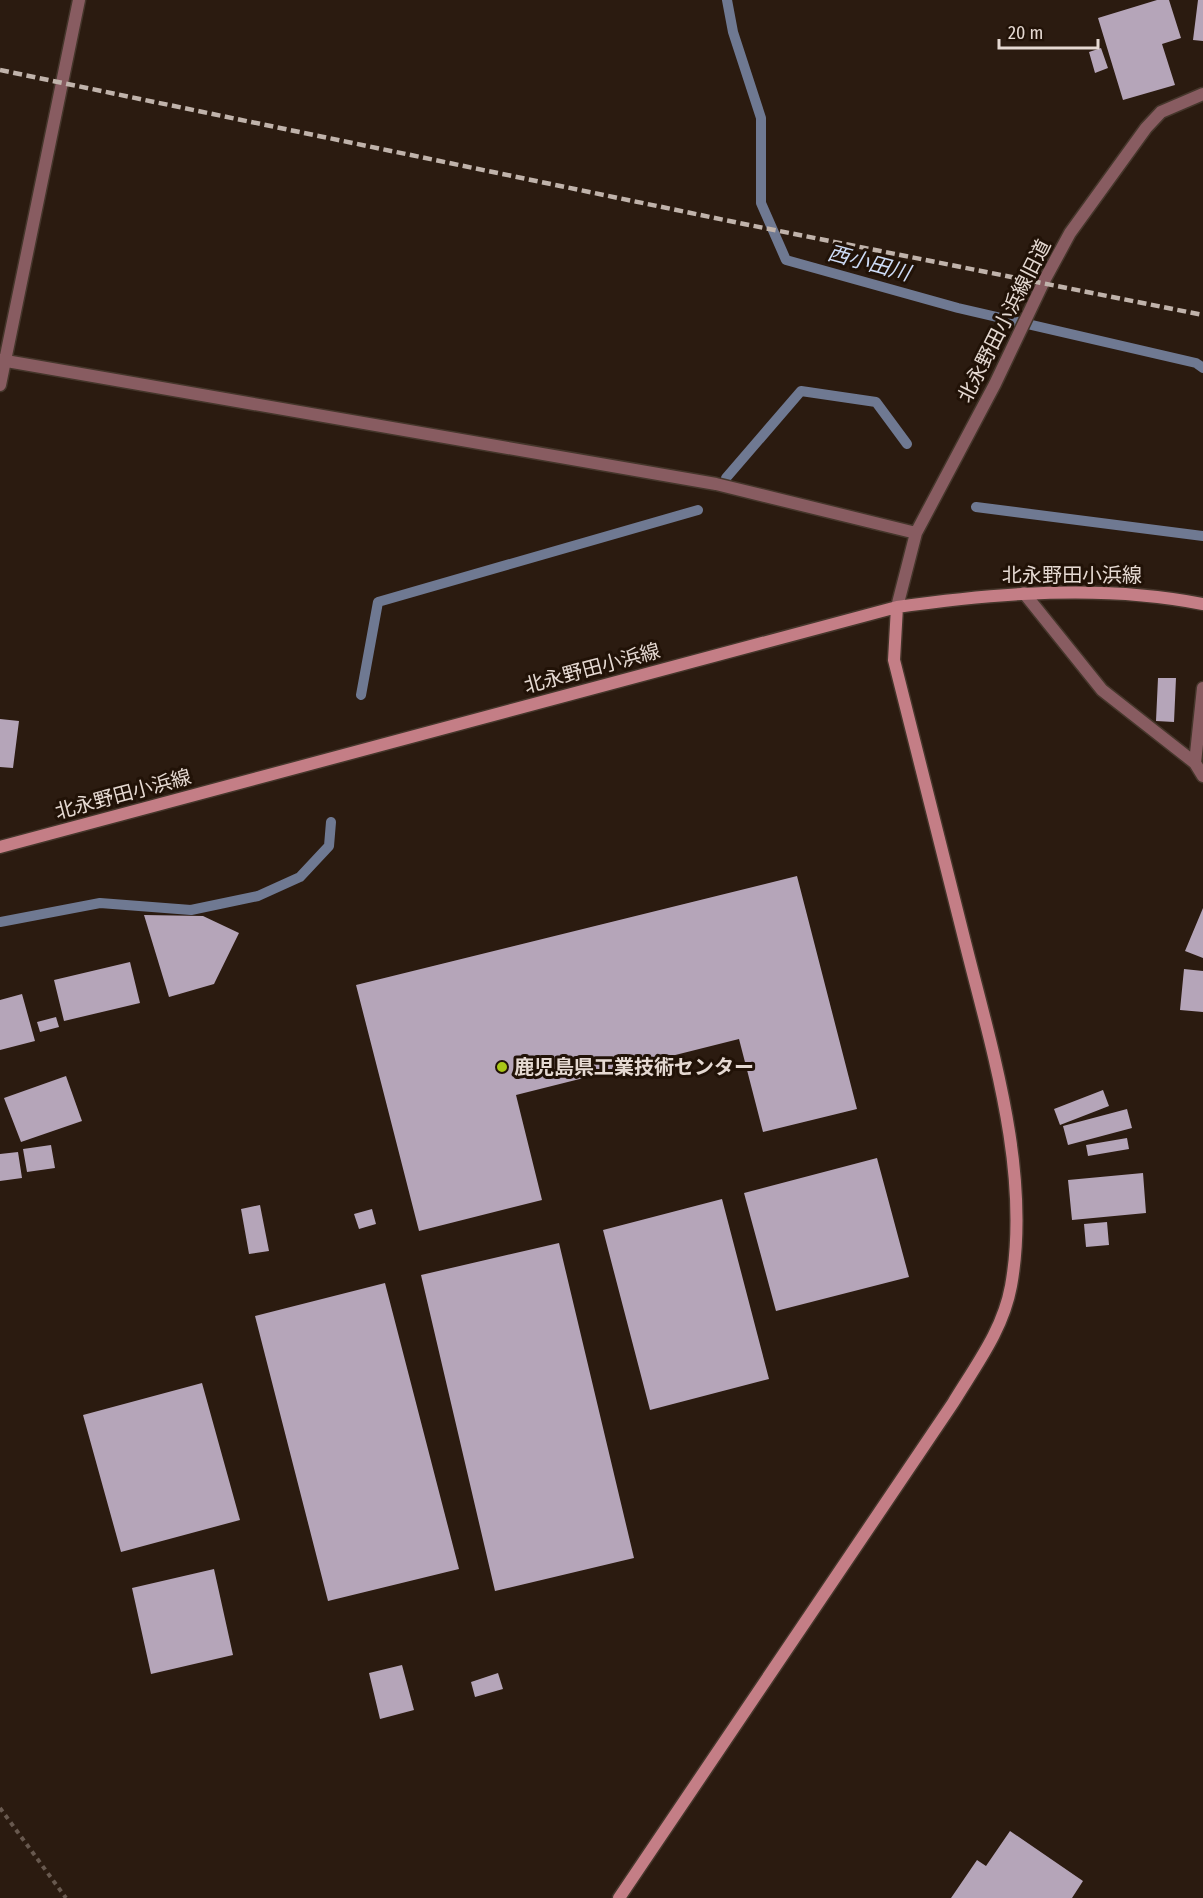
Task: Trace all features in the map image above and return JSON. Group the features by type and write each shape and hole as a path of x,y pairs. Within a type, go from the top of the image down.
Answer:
{"street":[{"path":"0,385 2,360 79,0"},
{"name":"北永野田小浜線旧道","path":"897,607 916,533 995,384 1070,233 1146,128 1161,112 1203,94"},
{"path":"2,360 716,484 916,533"},
{"path":"1024,593 1102,690 1195,763 1203,776"},
{"name":"北永野田小浜線","path":"0,847 897,607 985,594 1024,593 1159,595 1203,604"},
{"path":"619,1898 953,1403 1000,1326 1011,1288 1018,1235 1011,1160 999,1079 894,660 897,607"},
{"path":"1195,763 1203,688"}],"path":[{"path":"0,1808 66,1898"}],"building":[{"path":"1157,0 1169,0 1181,38 1162,44 1175,85 1123,100 1098,18"},
{"path":"1198,0 1203,0 1203,41 1193,40"},
{"path":"1101,48 1108,68 1095,73 1089,52"},
{"path":"1158,678 1176,678 1174,722 1156,721"},
{"path":"0,719 19,721 13,768 0,767"},
{"name":"鹿児島県工業技術センター","path":"797,876 857,1109 763,1132 739,1039 516,1095 542,1200 419,1231 356,985"},
{"path":"1203,908 1203,958 1185,951"},
{"path":"144,915 203,916 239,933 214,984 169,997"},
{"path":"130,962 140,1003 64,1021 54,980"},
{"path":"1184,969 1203,971 1203,1012 1180,1010"},
{"path":"22,994 35,1041 0,1050 0,1000"},
{"path":"56,1017 59,1027 40,1032 37,1022"},
{"path":"66,1076 82,1121 21,1142 4,1098"},
{"path":"1103,1090 1109,1106 1060,1125 1054,1109"},
{"path":"1127,1109 1132,1128 1068,1145 1063,1126"},
{"path":"1127,1138 1129,1149 1088,1156 1086,1145"},
{"path":"51,1145 55,1168 27,1172 23,1149"},
{"path":"18,1152 22,1178 0,1181 0,1154"},
{"path":"877,1158 909,1277 776,1311 744,1193"},
{"path":"1143,1173 1146,1213 1072,1220 1068,1180"},
{"path":"722,1199 769,1379 650,1410 603,1230"},
{"path":"260,1205 269,1251 249,1254 241,1209"},
{"path":"372,1209 376,1224 359,1229 354,1214"},
{"path":"1107,1222 1109,1245 1086,1247 1084,1224"},
{"path":"559,1243 634,1558 495,1591 421,1275"},
{"path":"385,1283 459,1569 328,1601 255,1316"},
{"path":"202,1383 240,1520 121,1552 83,1415"},
{"path":"214,1569 233,1655 151,1674 132,1588"},
{"path":"402,1665 414,1710 380,1719 369,1673"},
{"path":"498,1673 503,1689 475,1697 471,1682"},
{"path":"1010,1831 1083,1881 1072,1898 951,1898 977,1860 986,1866"}],"waterway":[{"name":"西小田川","path":"727,0 733,32 761,118 761,203 786,260 958,308 1196,363 1203,368"},
{"path":"726,478 801,391 876,402 907,444"},
{"path":"976,507 1203,536"},
{"path":"361,695 378,602 698,510"},
{"path":"0,922 100,903 191,910 258,896 300,877 329,846 331,822"}],"railway":[{"path":"0,70 744,224 1203,315"}],"place":[{"name":"鹿児島県工業技術センター","path":"502,1067"}]}
